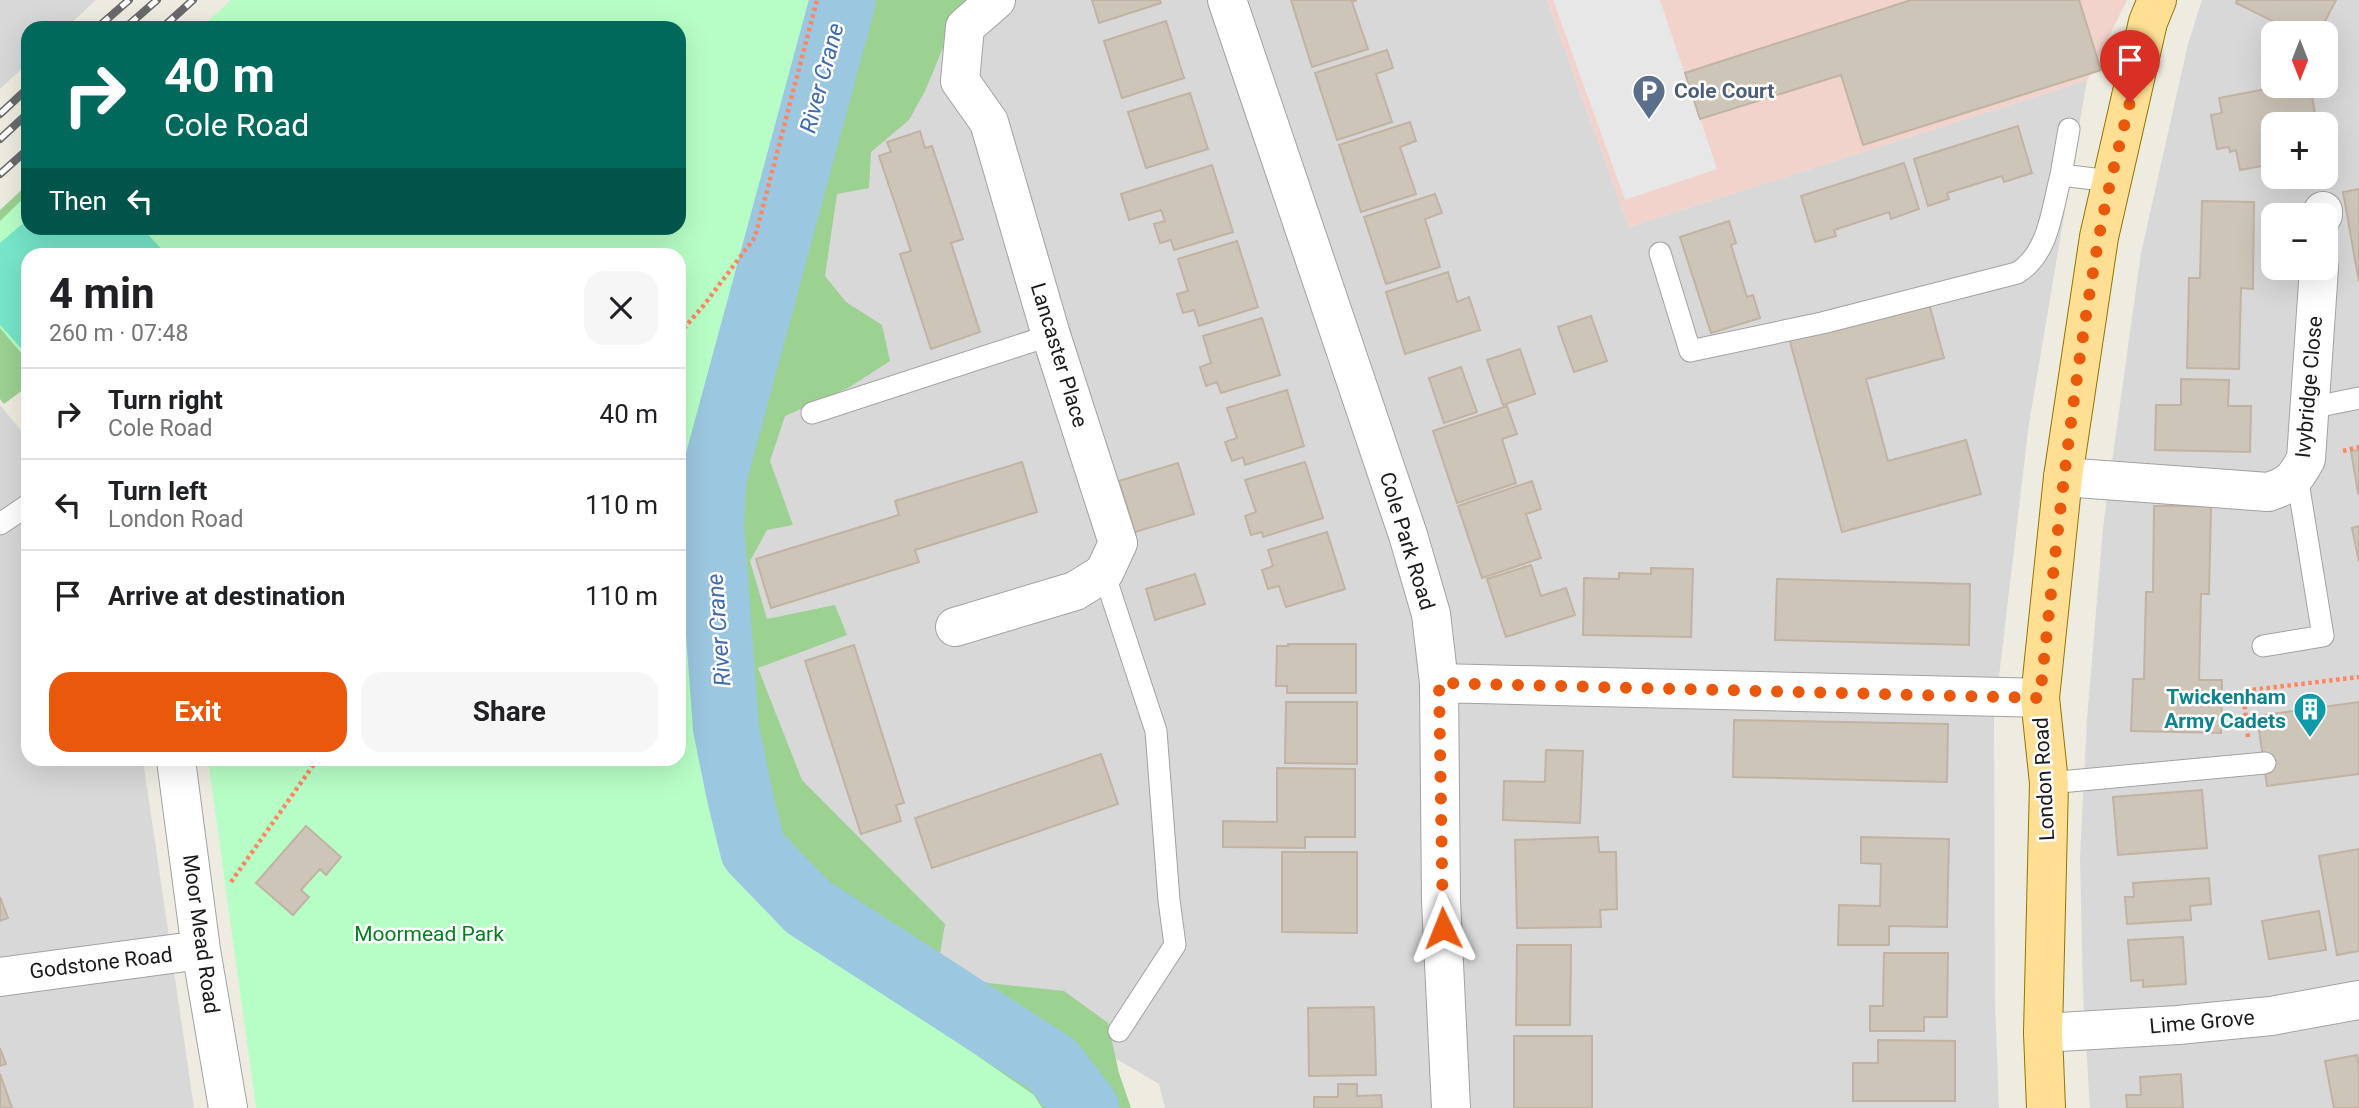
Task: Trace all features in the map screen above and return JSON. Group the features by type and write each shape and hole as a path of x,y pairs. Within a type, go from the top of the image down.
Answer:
{"main road":[{"name":"London Road","path":"2046,1108 2043,1033 2049,783 2040,698 2063,477 2099,236 2148,22 2157,0"}],"street":[{"name":"Lancaster Place","path":"996,0 965,27 960,81 989,122 1051,335 1118,543 1104,573"},
{"name":"Cole Park Road","path":"1227,0 1408,535 1431,614 1439,683 1441,901 1451,1108"},
{"name":"Ivybridge Close","path":"2063,477 2268,492 2285,487 2297,477 2306,459 2318,280"},
{"path":"955,627 1075,591 1104,573"},
{"path":"1439,683 2040,698"},
{"name":"Moor Mead Road","path":"177,766 201,950 228,1108"},
{"name":"Godstone Road","path":"0,976 201,950"},
{"name":"Lime Grove","path":"2043,1033 2258,1017 2359,1000"}],"lane":[{"path":"1660,253 1690,351 1822,323 2017,273 2030,266 2040,251 2061,175 2069,129"},
{"path":"2061,175 2111,181"},
{"path":"812,413 1051,335"},
{"path":"2310,408 2359,398"},
{"path":"2263,646 2323,636 2297,477"},
{"path":"0,524 21,510"},
{"path":"1104,573 1156,731 1175,945 1119,1031"},
{"path":"2049,783 2265,763"}],"path":[{"path":"686,326 755,236 817,0"},
{"path":"2248,746 2243,691 2359,677"},
{"path":"229,884 313,766"}],"shaded area":[{"path":"0,0 96,0 74,21 21,21 21,70 0,89"},
{"path":"874,0 1547,0 1629,227 2087,80 2029,423 1994,719 1995,999 1999,1108 1165,1108 1159,1084 923,945 771,813 726,581"},
{"path":"1547,0 2127,0 2087,80 1629,227"},
{"name":"Cole Court","path":"1553,0 1660,0 1717,169 1625,200"},
{"path":"2202,0 2359,0 2359,1108 2090,1108 2083,995 2080,857 2087,719 2103,527 2141,253 2188,44"},
{"path":"0,405 21,430 21,766 144,766 194,1108 0,1108"}],"green space":[{"name":"Moormead Park","path":"231,0 823,0 765,181 709,377 686,547 686,248 21,248 21,353 0,328 0,221 21,201 21,235 686,235 686,21 208,21"},
{"path":"814,0 983,0 951,28 926,89 909,120 871,152 869,188 837,194 825,276 846,302 882,325 890,361 848,388 785,416 770,461 793,525 767,530 750,561 767,619 835,605 847,635 758,668 802,780 945,924 938,966 988,983 1064,991 1108,1023 1119,1073 1131,1108 921,1108 729,914 686,739 686,360 712,366 730,312 725,290 686,261 686,248 683,248"},
{"path":"21,190 22,235 0,260 0,210"},
{"path":"21,225 21,235 148,235 161,248 21,248 21,348 0,325 0,243"},
{"path":"0,299 21,327 21,391 4,404 0,399"},
{"name":"Moormead Park","path":"686,547 691,690 723,851 812,946 1034,1095 1042,1108 256,1108 209,766 686,766"}],"water":[{"path":"822,0 869,0 803,219 775,209"}],"building":[{"path":"1092,0 1160,0 1161,3 1099,23"},
{"path":"1291,0 1357,0 1352,2 1368,49 1312,67"},
{"path":"1911,0 2079,0 2101,70 1863,145 1841,75 1700,119 1685,73"},
{"path":"2237,0 2336,0 2325,21 2273,21 2236,3"},
{"path":"1166,21 1184,78 1122,98 1104,41"},
{"path":"1387,50 1393,68 1376,74 1392,122 1337,140 1315,73"},
{"path":"2261,90 2261,98 2312,98 2315,112 2261,112 2261,166 2240,170 2236,150 2230,152 2229,147 2217,149 2211,115 2222,113 2219,98"},
{"path":"1190,93 1208,149 1146,168 1128,112"},
{"path":"1410,122 1416,141 1400,147 1416,194 1361,212 1339,145"},
{"path":"2018,126 2032,173 2004,182 2002,176 1947,193 1949,199 1928,206 1914,159"},
{"path":"920,131 925,148 932,146 963,239 951,243 980,332 931,349 900,254 911,251 879,156 891,152 887,142"},
{"path":"1904,163 1919,209 1891,219 1889,212 1834,230 1836,236 1815,242 1801,196"},
{"path":"1212,165 1233,232 1174,250 1171,240 1160,243 1154,224 1165,221 1161,210 1129,220 1121,194"},
{"path":"2359,189 2359,282 2343,192"},
{"path":"1435,194 1442,213 1425,219 1440,267 1386,284 1364,217"},
{"path":"2202,201 2254,202 2253,289 2241,288 2239,369 2187,368 2189,278 2200,278"},
{"path":"1729,221 1736,243 1731,245 1747,297 1753,295 1760,318 1711,333 1680,237"},
{"path":"1237,241 1258,307 1199,326 1194,310 1183,313 1177,294 1188,291 1178,259"},
{"path":"1448,272 1457,302 1469,297 1480,330 1405,354 1386,292"},
{"path":"1928,300 1944,358 1866,379 1888,461 1966,440 1981,494 1842,532 1789,338"},
{"path":"1591,316 1607,361 1574,372 1558,327"},
{"path":"1262,318 1280,375 1221,393 1217,382 1206,386 1200,367 1211,363 1203,336"},
{"path":"1520,349 1535,394 1503,405 1487,360"},
{"path":"1461,367 1477,412 1444,423 1429,378"},
{"path":"2181,379 2229,380 2228,406 2251,406 2250,452 2155,450 2156,405 2181,405"},
{"path":"1287,390 1304,446 1245,465 1243,457 1232,461 1225,442 1237,438 1227,408"},
{"path":"1507,406 1517,434 1502,439 1516,483 1457,503 1433,431"},
{"path":"2359,450 2359,492 2358,493 2351,451"},
{"path":"1022,462 1037,512 915,550 919,562 771,608 756,559 899,515 895,501"},
{"path":"1305,462 1323,518 1263,537 1262,532 1251,535 1245,516 1256,512 1245,480"},
{"path":"1178,463 1194,514 1135,532 1119,481"},
{"path":"1532,481 1541,509 1526,514 1541,558 1482,578 1458,506"},
{"path":"2154,506 2211,506 2209,594 2201,594 2199,680 2222,680 2221,733 2131,731 2133,679 2144,679 2146,592 2153,592"},
{"path":"2359,526 2359,562 2352,528"},
{"path":"1327,532 1345,589 1286,607 1279,586 1268,589 1262,570 1273,566 1268,550"},
{"path":"1531,565 1541,596 1566,588 1575,615 1506,637 1487,579"},
{"path":"1651,568 1693,569 1691,637 1583,635 1584,578 1619,579 1619,573 1651,574"},
{"path":"1195,574 1205,604 1155,620 1146,589"},
{"path":"1777,579 1970,584 1969,645 1775,640"},
{"path":"1356,644 1356,693 1287,693 1287,686 1276,686 1277,646"},
{"path":"854,645 904,803 896,805 901,821 861,834 805,661"},
{"path":"1286,702 1357,702 1357,764 1285,763"},
{"name":"Twickenham Army Cadets","path":"2359,702 2359,774 2267,786 2257,716"},
{"path":"1734,720 1948,724 1947,782 1733,777"},
{"path":"1546,750 1583,751 1580,823 1503,820 1504,781 1545,782"},
{"path":"1101,754 1118,804 932,868 915,818"},
{"path":"1277,768 1355,769 1355,837 1305,837 1305,848 1223,847 1223,821 1277,822"},
{"path":"2202,790 2207,848 2118,855 2113,797"},
{"path":"306,826 341,857 326,875 320,869 301,890 309,897 293,915 256,883"},
{"path":"1598,837 1599,852 1616,852 1617,909 1600,910 1601,927 1517,928 1515,840"},
{"path":"1861,837 1949,839 1947,927 1889,926 1889,945 1838,945 1839,905 1880,906 1881,864 1861,863"},
{"path":"2359,849 2359,951 2337,955 2319,856"},
{"path":"1282,852 1357,852 1357,933 1282,932"},
{"path":"2209,878 2211,904 2190,906 2191,920 2127,924 2125,897 2134,897 2133,883"},
{"path":"0,897 8,918 0,921"},
{"path":"2319,911 2326,950 2269,959 2262,921"},
{"path":"2183,937 2186,984 2143,987 2143,980 2131,981 2128,940"},
{"path":"1517,945 1571,945 1570,1025 1516,1025"},
{"path":"1884,953 1948,953 1947,1017 1924,1017 1924,1031 1870,1031 1870,1006 1883,1006"},
{"path":"1374,1007 1376,1075 1309,1076 1308,1008"},
{"path":"1514,1036 1592,1036 1592,1108 1514,1108"},
{"path":"1878,1040 1955,1041 1955,1101 1853,1101 1853,1063 1878,1063"},
{"path":"0,1048 6,1064 0,1066"},
{"path":"2357,1055 2359,1108 2334,1108 2325,1061"},
{"path":"0,1074 12,1108 0,1108"},
{"path":"2181,1074 2183,1108 2127,1108 2126,1095 2141,1095 2140,1077"},
{"path":"1338,1084 1357,1084 1357,1096 1381,1095 1382,1108 1314,1108 1314,1097 1338,1097"}],"waterway":[{"name":"River Crane","path":"843,0 714,476 711,525 726,728 740,797 753,850 808,907 1053,1065 1086,1108"}],"railway":[{"path":"105,21 129,0"},
{"path":"133,21 157,0"},
{"path":"170,21 193,0"},
{"path":"0,114 21,94"},
{"path":"0,139 21,120"},
{"path":"0,174 21,155"}],"place":[{"name":"Cole Court","path":"1649,121"},
{"name":"Twickenham Army Cadets","path":"2310,739"}],"route":[{"path":"1443,928 1439,683 2040,698 2063,477 2099,236 2130,102"}]}
